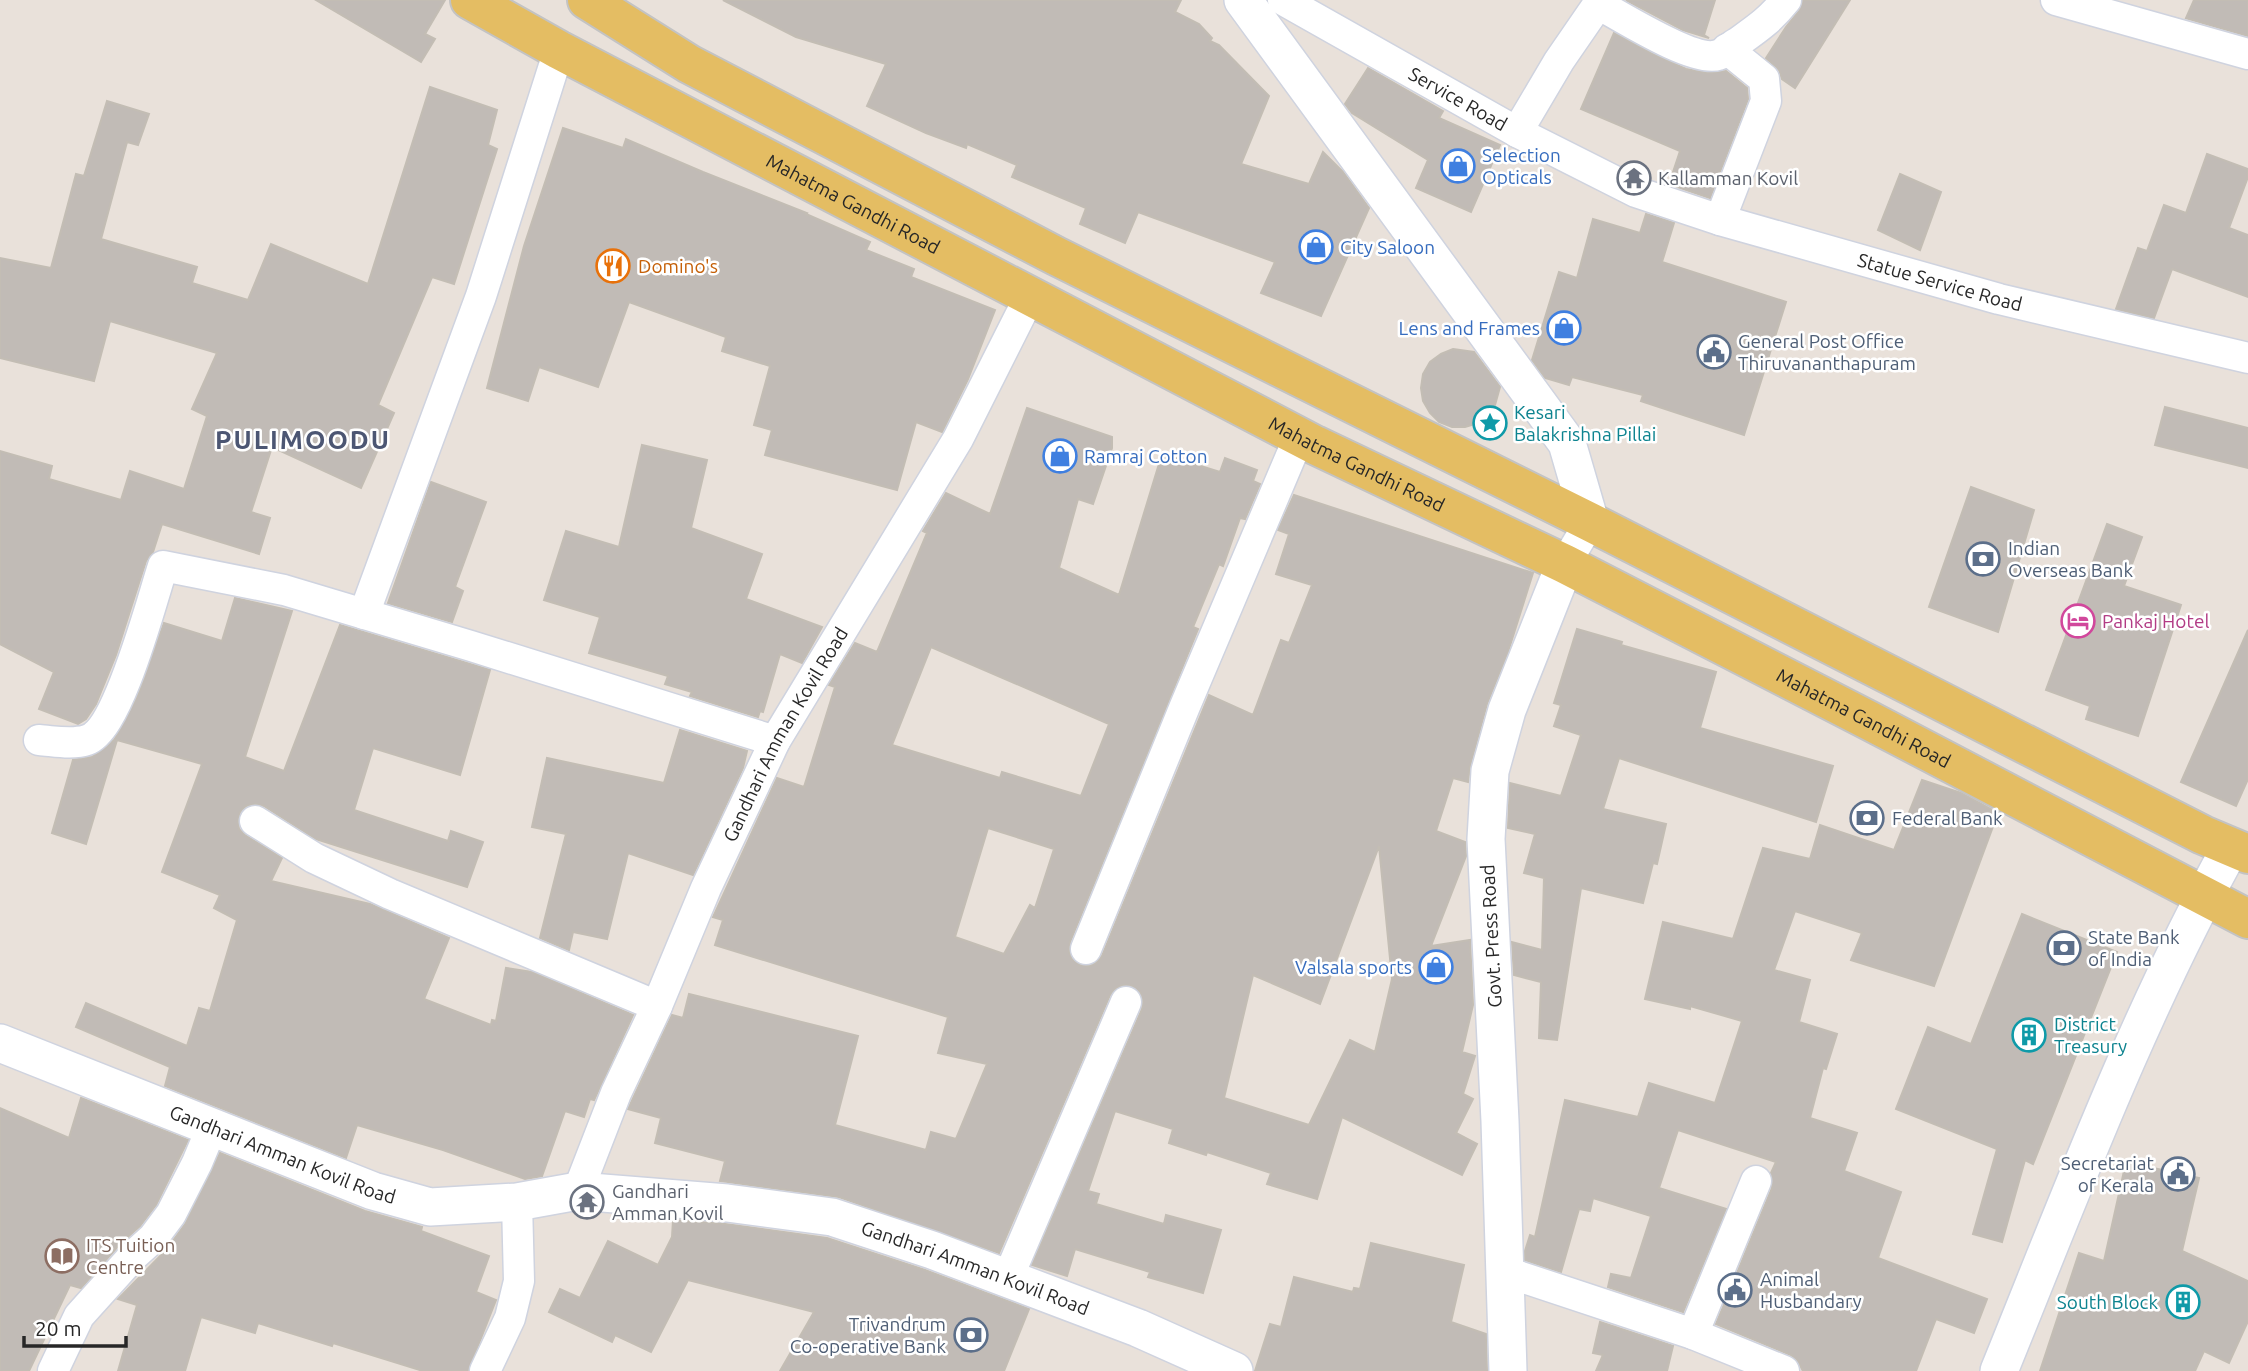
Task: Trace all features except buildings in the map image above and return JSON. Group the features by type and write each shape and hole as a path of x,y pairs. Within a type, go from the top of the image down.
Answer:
{"main road":[{"name":"Mahatma Gandhi Road","path":"470,0 559,50 1299,437 1565,564 1870,720 2248,919"},
{"path":"587,0 689,64 1056,256 1590,522 2203,835 2240,851"}],"street":[{"path":"1243,0 1567,443 1590,522"},
{"name":"Service Road","path":"1283,0 1517,132 1636,192"},
{"path":"1517,132 1559,61 1600,2 1679,48 1703,55 1718,55 1768,22 1786,0"},
{"path":"2056,0 2248,54"},
{"path":"1720,220 1766,101 1764,79 1727,49"},
{"path":"364,614 481,296 559,50"},
{"name":"Statue Service Road","path":"1636,192 1720,220 1999,299 2248,358"},
{"name":"Gandhari Amman Kovil Road","path":"578,1191 616,1093 657,1006 706,888 775,741 958,439 1030,296"},
{"path":"1086,949 1299,437"},
{"name":"Govt. Press Road","path":"1508,1371 1500,1121 1486,839 1490,771 1507,710 1565,564 1590,522"},
{"path":"39,740 70,743 89,740 103,727 121,694 163,566 284,590 775,741"},
{"path":"255,821 314,858 390,894 657,1006"},
{"path":"1999,1371 2136,1035 2203,897 2240,851"},
{"path":"1007,1280 1126,1002"},
{"name":"Gandhari Amman Kovil Road","path":"0,1043 373,1191 430,1207 517,1202 578,1191 727,1203 832,1217 932,1251 1138,1328 1234,1371"},
{"path":"53,1371 79,1316 153,1238 172,1214 212,1127"},
{"path":"1693,1334 1755,1181"},
{"path":"485,1371 510,1318 519,1281 517,1202"},
{"path":"1503,1271 1693,1334 1784,1371"}],"place":[{"name":"Selection Opticals","path":"1458,166"},
{"name":"Kallamman Kovil","path":"1634,178"},
{"name":"City Saloon","path":"1316,247"},
{"name":"Domino's","path":"613,266"},
{"name":"Lens and Frames","path":"1564,328"},
{"name":"General Post Office Thiruvananthapuram","path":"1714,352"},
{"name":"Kesari Balakrishna Pillai","path":"1490,423"},
{"name":"Ramraj Cotton","path":"1060,456"},
{"name":"Indian Overseas Bank","path":"1983,559"},
{"name":"Pankaj Hotel","path":"2078,621"},
{"name":"Federal Bank","path":"1867,818"},
{"name":"State Bank of India","path":"2064,948"},
{"name":"Valsala sports","path":"1436,967"},
{"name":"District Treasury","path":"2029,1035"},
{"name":"Secretariat of Kerala","path":"2178,1174"},
{"name":"Gandhari Amman Kovil","path":"587,1202"},
{"name":"ITS Tuition Centre","path":"62,1256"},
{"name":"Animal Husbandary","path":"1735,1290"},
{"name":"South Block","path":"2183,1302"},
{"name":"Trivandrum Co-operative Bank","path":"971,1335"}],"district":[{"name":"PULIMOODU","path":"303,439"}]}
